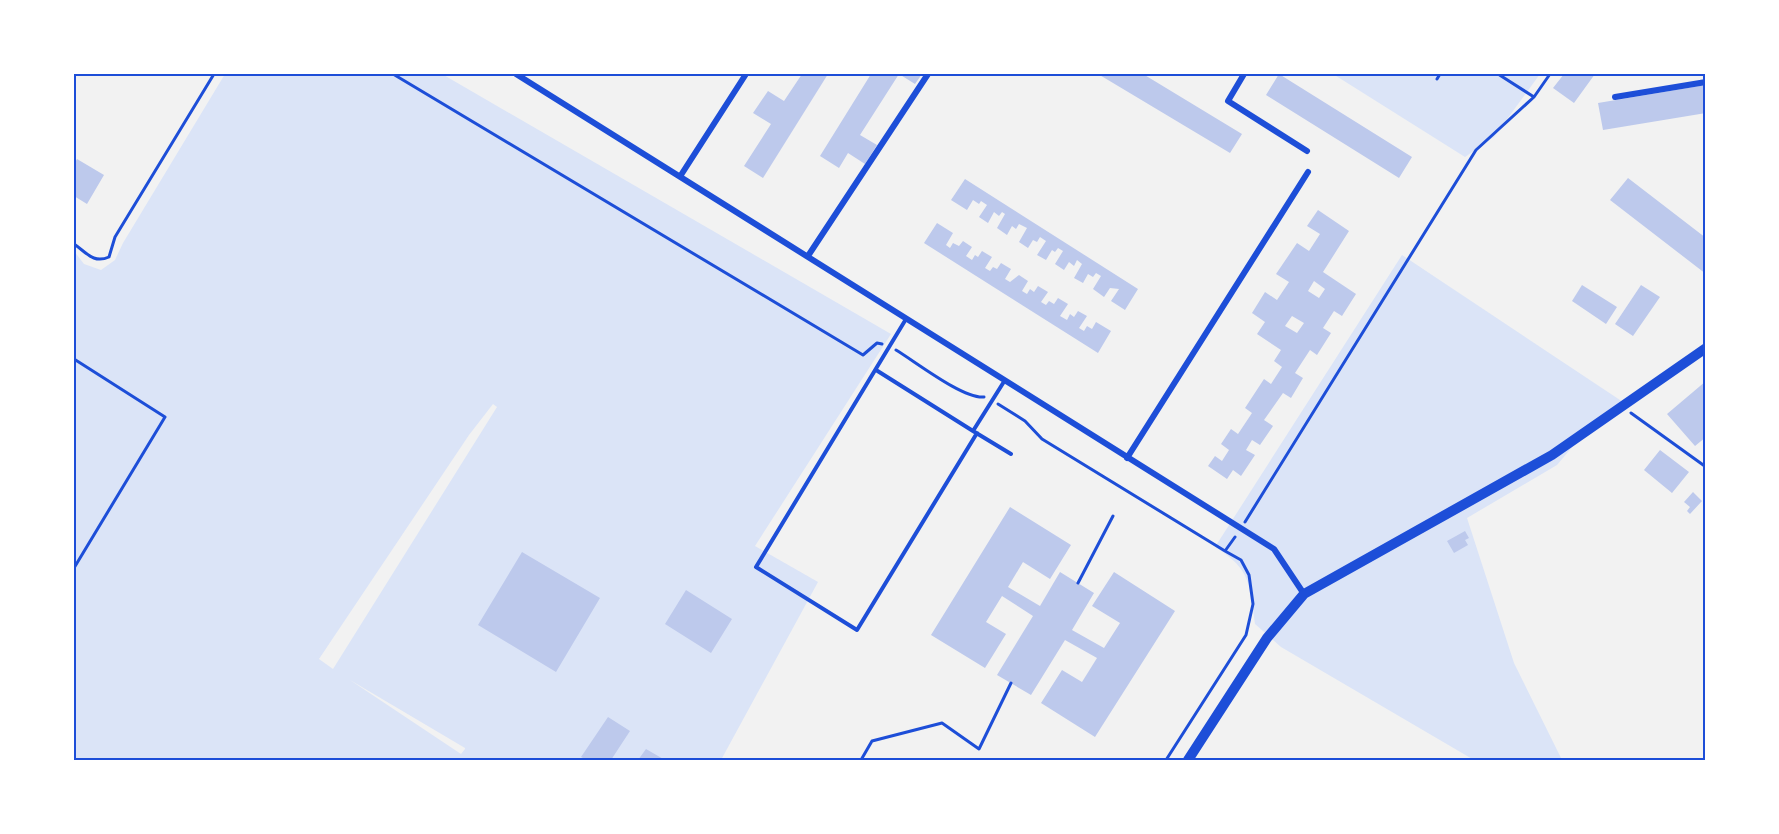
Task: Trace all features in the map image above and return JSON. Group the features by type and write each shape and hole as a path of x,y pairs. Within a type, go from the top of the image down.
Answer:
{"main road":[{"path":"1188,760 1267,638 1304,594 1552,455 1706,348"}],"street":[{"path":"516,74 681,175 1274,549 1304,594"},
{"path":"681,175 746,74"},
{"path":"808,256 928,74"},
{"path":"1244,74 1228,101 1307,151"},
{"path":"1615,97 1706,82"},
{"path":"1127,458 1308,172"}],"lane":[{"path":"907,318 756,567 857,630 1006,380"},
{"path":"876,370 1011,454"}],"path":[{"path":"74,244 92,258 101,261 109,257 115,237 214,74"},
{"path":"393,74 863,355 877,343 890,347 976,398 986,397 1025,421 1042,440 1241,560 1249,575 1252,604 1246,634 1166,760"},
{"path":"1437,79 1440,74"},
{"path":"1498,74 1534,97"},
{"path":"1225,551 1241,529 1476,150 1534,97 1550,74"},
{"path":"74,358 165,417 74,568"},
{"path":"1622,407 1706,467"},
{"path":"1078,583 1113,516"},
{"path":"861,760 872,741 942,723 979,749 1011,683"}],"shaded area":[{"path":"225,74 442,74 891,334 755,546 818,582 721,760 74,760 74,251 84,264 101,270 115,260","holes":["493,404 497,407 333,669 319,659 469,435","350,680 465,748 465,749 461,754"]},
{"path":"1333,74 1540,74 1494,137 1465,157"},
{"path":"1402,255 1626,404 1574,445 1557,465 1467,518 1514,663 1562,760 1474,760 1281,647 1255,624 1250,588 1242,571 1227,555 1215,547"}],"building":[{"path":"802,74 828,74 763,178 744,166 771,124 753,113 768,91 784,101"},
{"path":"871,74 899,74 860,135 877,145 865,164 848,153 839,168 820,156"},
{"path":"899,74 922,74 915,84"},
{"path":"1098,74 1143,74 1242,134 1230,153"},
{"path":"1279,74 1412,157 1399,178 1266,95"},
{"path":"1564,74 1595,74 1574,103 1553,88"},
{"path":"1706,85 1706,113 1603,130 1598,103"},
{"path":"77,159 104,175 87,204 74,196 74,164"},
{"path":"1628,178 1706,238 1706,274 1610,200"},
{"path":"965,179 1138,289 1125,310 1111,301 1119,289 1110,288 1104,297 1093,289 1101,276 1096,273 1093,277 1088,274 1083,283 1074,278 1082,264 1077,260 1074,266 1069,262 1064,270 1055,264 1063,251 1058,248 1055,252 1052,250 1046,260 1037,255 1046,241 1040,237 1037,242 1033,240 1028,248 1019,242 1027,228 1019,224 1016,229 1012,226 1007,235 997,228 1005,214 1002,212 999,216 994,212 988,223 979,217 987,205 981,201 979,204 973,200 967,210 951,200"},
{"path":"1318,210 1349,231 1323,272 1356,294 1342,316 1334,311 1323,328 1331,333 1317,355 1310,350 1295,373 1303,378 1291,398 1283,393 1264,420 1273,426 1260,445 1252,440 1246,450 1255,455 1241,476 1233,470 1227,479 1208,466 1215,456 1222,461 1229,450 1221,444 1231,429 1238,434 1252,413 1245,408 1264,379 1271,384 1282,367 1274,361 1281,350 1257,334 1265,322 1252,313 1265,292 1277,300 1289,282 1276,274 1297,243 1309,251 1320,234 1307,226","holes":["1314,281 1325,289 1319,298 1308,291","1292,316 1304,323 1297,333 1285,326"]},
{"path":"937,223 953,233 946,245 950,248 953,243 959,246 963,241 972,247 966,256 972,260 982,251 992,257 985,268 990,271 993,267 997,269 1001,263 1011,269 1005,279 1010,282 1019,275 1028,281 1022,291 1027,294 1030,289 1034,292 1038,286 1048,292 1041,302 1046,305 1049,301 1054,304 1058,298 1068,304 1060,316 1067,320 1070,314 1074,317 1078,311 1087,316 1079,328 1084,331 1087,326 1092,329 1096,322 1111,331 1098,353 924,243"},
{"path":"1582,285 1617,307 1606,324 1572,301"},
{"path":"1641,285 1660,297 1633,336 1615,324"},
{"path":"1706,381 1706,437 1695,446 1667,414"},
{"path":"1660,450 1689,472 1672,493 1644,470"},
{"path":"1693,492 1702,501 1690,514 1687,511 1690,507 1684,502"},
{"path":"1010,507 1071,545 1050,579 1023,562 1008,587 1040,606 1060,572 1094,593 1072,630 1104,648 1120,623 1092,606 1114,572 1175,611 1095,737 1041,703 1062,670 1082,682 1097,658 1065,640 1031,695 997,675 1033,616 1002,596 986,622 1006,634 985,668 931,635"},
{"path":"1465,531 1469,538 1465,540 1468,545 1454,553 1447,541"},
{"path":"522,552 600,598 556,672 478,625"},
{"path":"686,590 732,619 711,653 665,624"},
{"path":"608,717 630,731 611,760 587,760 581,757"},
{"path":"646,749 665,760 638,760"}]}
